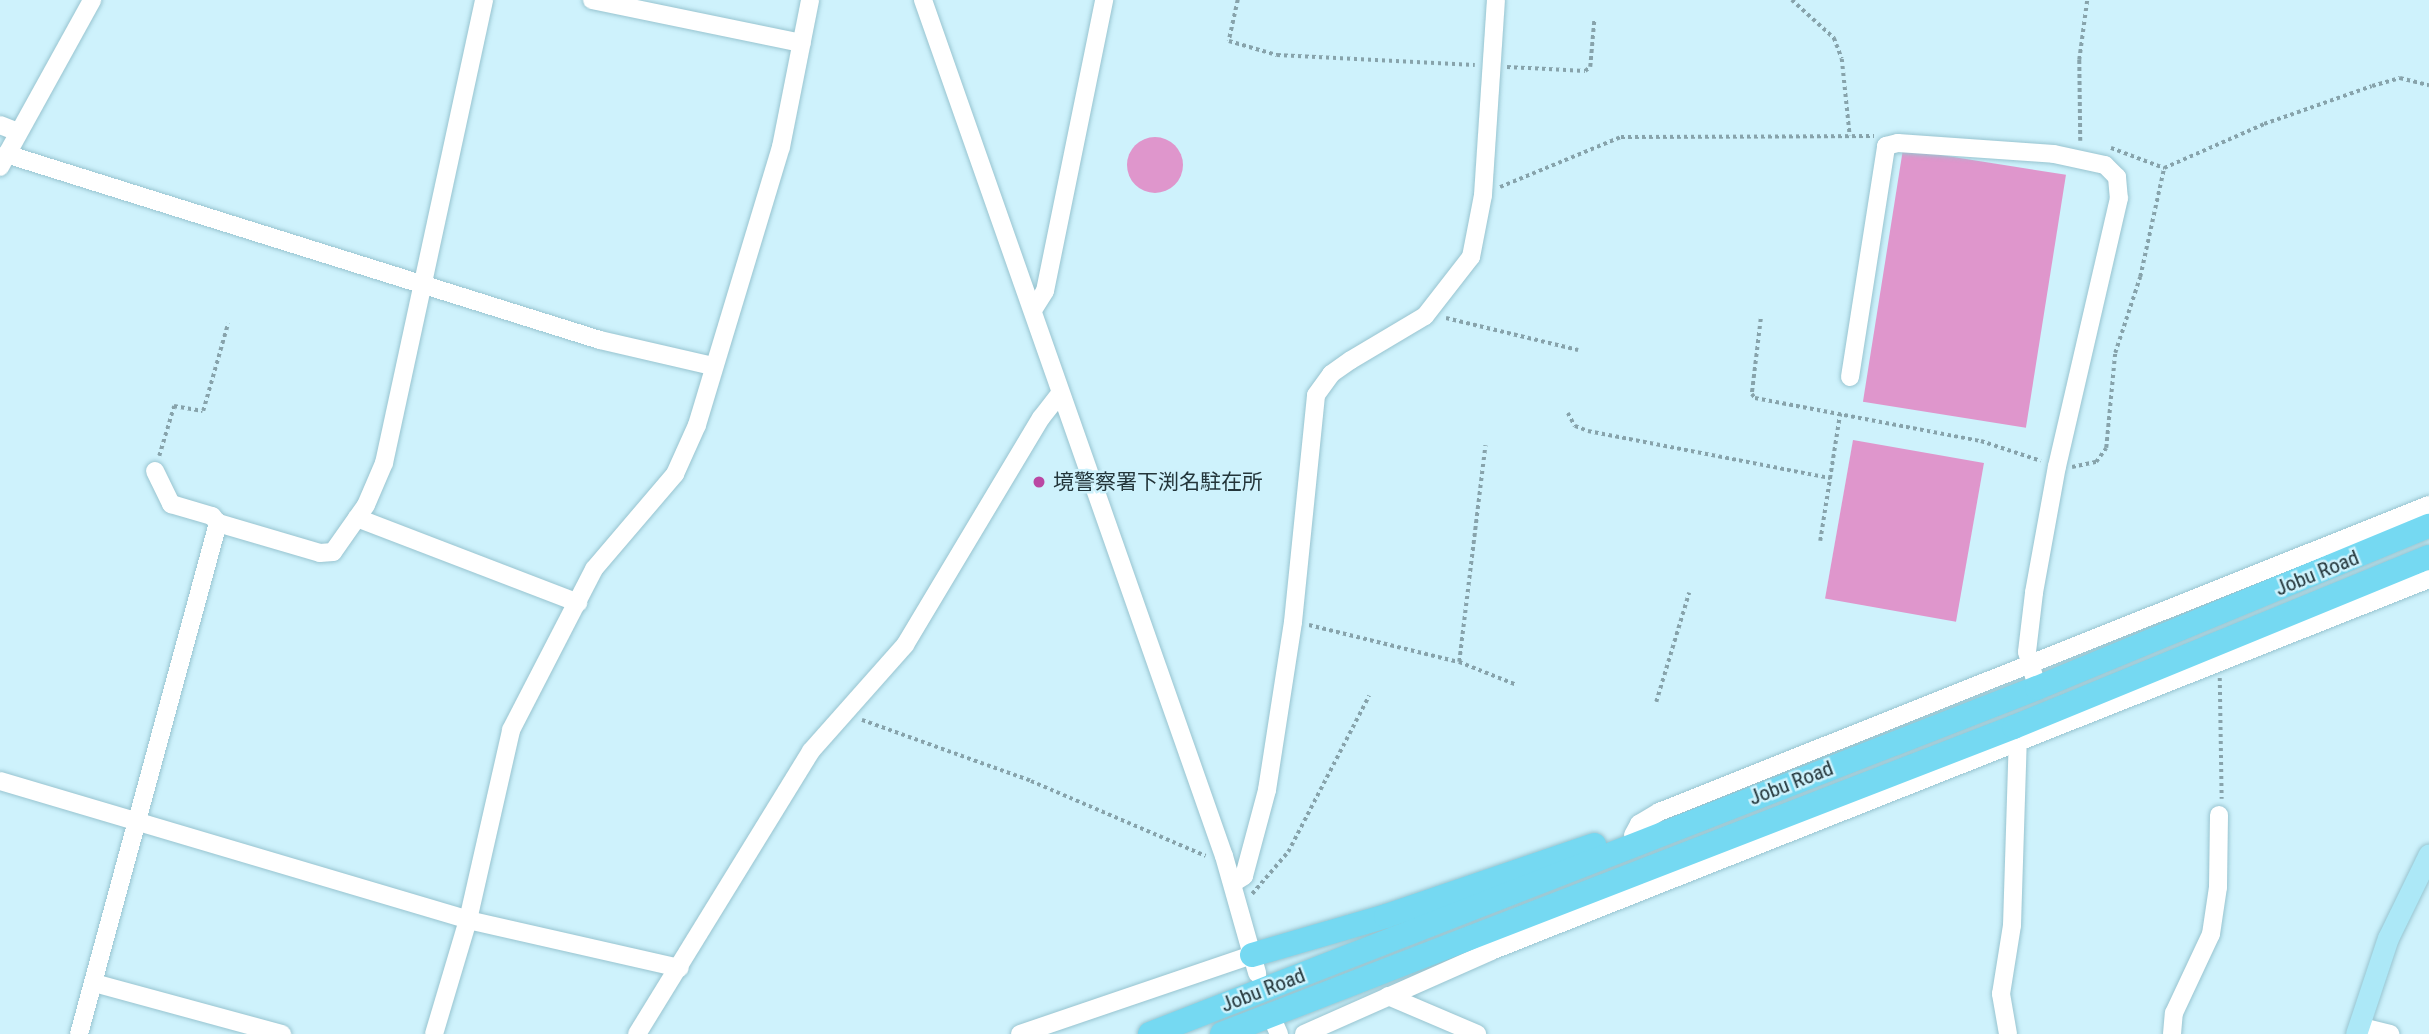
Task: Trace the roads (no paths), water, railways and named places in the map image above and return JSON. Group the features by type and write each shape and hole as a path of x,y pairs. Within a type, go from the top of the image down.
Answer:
{"highway":[{"name":"Jobu Road","path":"1150,1034 1685,824 2033,677 2417,524"},
{"name":"Jobu Road","path":"1222,1034 2016,736 2429,557"},
{"path":"1254,964 1547,858 1685,824"}],"main road":[{"path":"2356,1034 2388,938 2429,854"}],"street":[{"path":"92,0 3,160 422,284 600,340 712,366"},
{"path":"155,471 171,504 212,516 218,523 320,553 333,552 361,512 384,463 484,0"},
{"path":"592,0 802,43"},
{"path":"434,1034 468,920 511,730 603,557 685,456 781,147 810,0"},
{"path":"923,0 1035,307 1059,396 1224,856 1254,964 1020,1034"},
{"path":"1035,307 1045,290 1104,0"},
{"path":"1236,892 1253,849 1293,622 1311,415 1316,396 1331,374 1402,333 1432,310 1471,257 1483,195 1496,0"},
{"path":"0,125 18,132"},
{"path":"1633,835 1639,824 1659,812 2033,677 2034,593 2057,467 2119,198 2117,177 2105,165 2054,154 1898,143 1886,146 1850,377"},
{"path":"637,1034 811,751 905,645 1041,418 1059,396"},
{"path":"2417,524 2429,505"},
{"path":"361,512 578,603"},
{"path":"79,1034 139,823 218,523"},
{"path":"1304,1034 1388,996 2016,736 2217,666 2429,579"},
{"path":"2008,1034 2001,993 2012,925 2016,736"},
{"path":"0,781 468,920 680,968"},
{"path":"2172,1034 2174,1013 2211,934 2218,887 2219,815"},
{"path":"94,983 282,1034"},
{"path":"1388,996 1477,1034"},
{"path":"2362,1034 2370,1029 2390,1034"}],"place":[{"name":"境警察署下渕名駐在所","path":"1039,482"}]}
